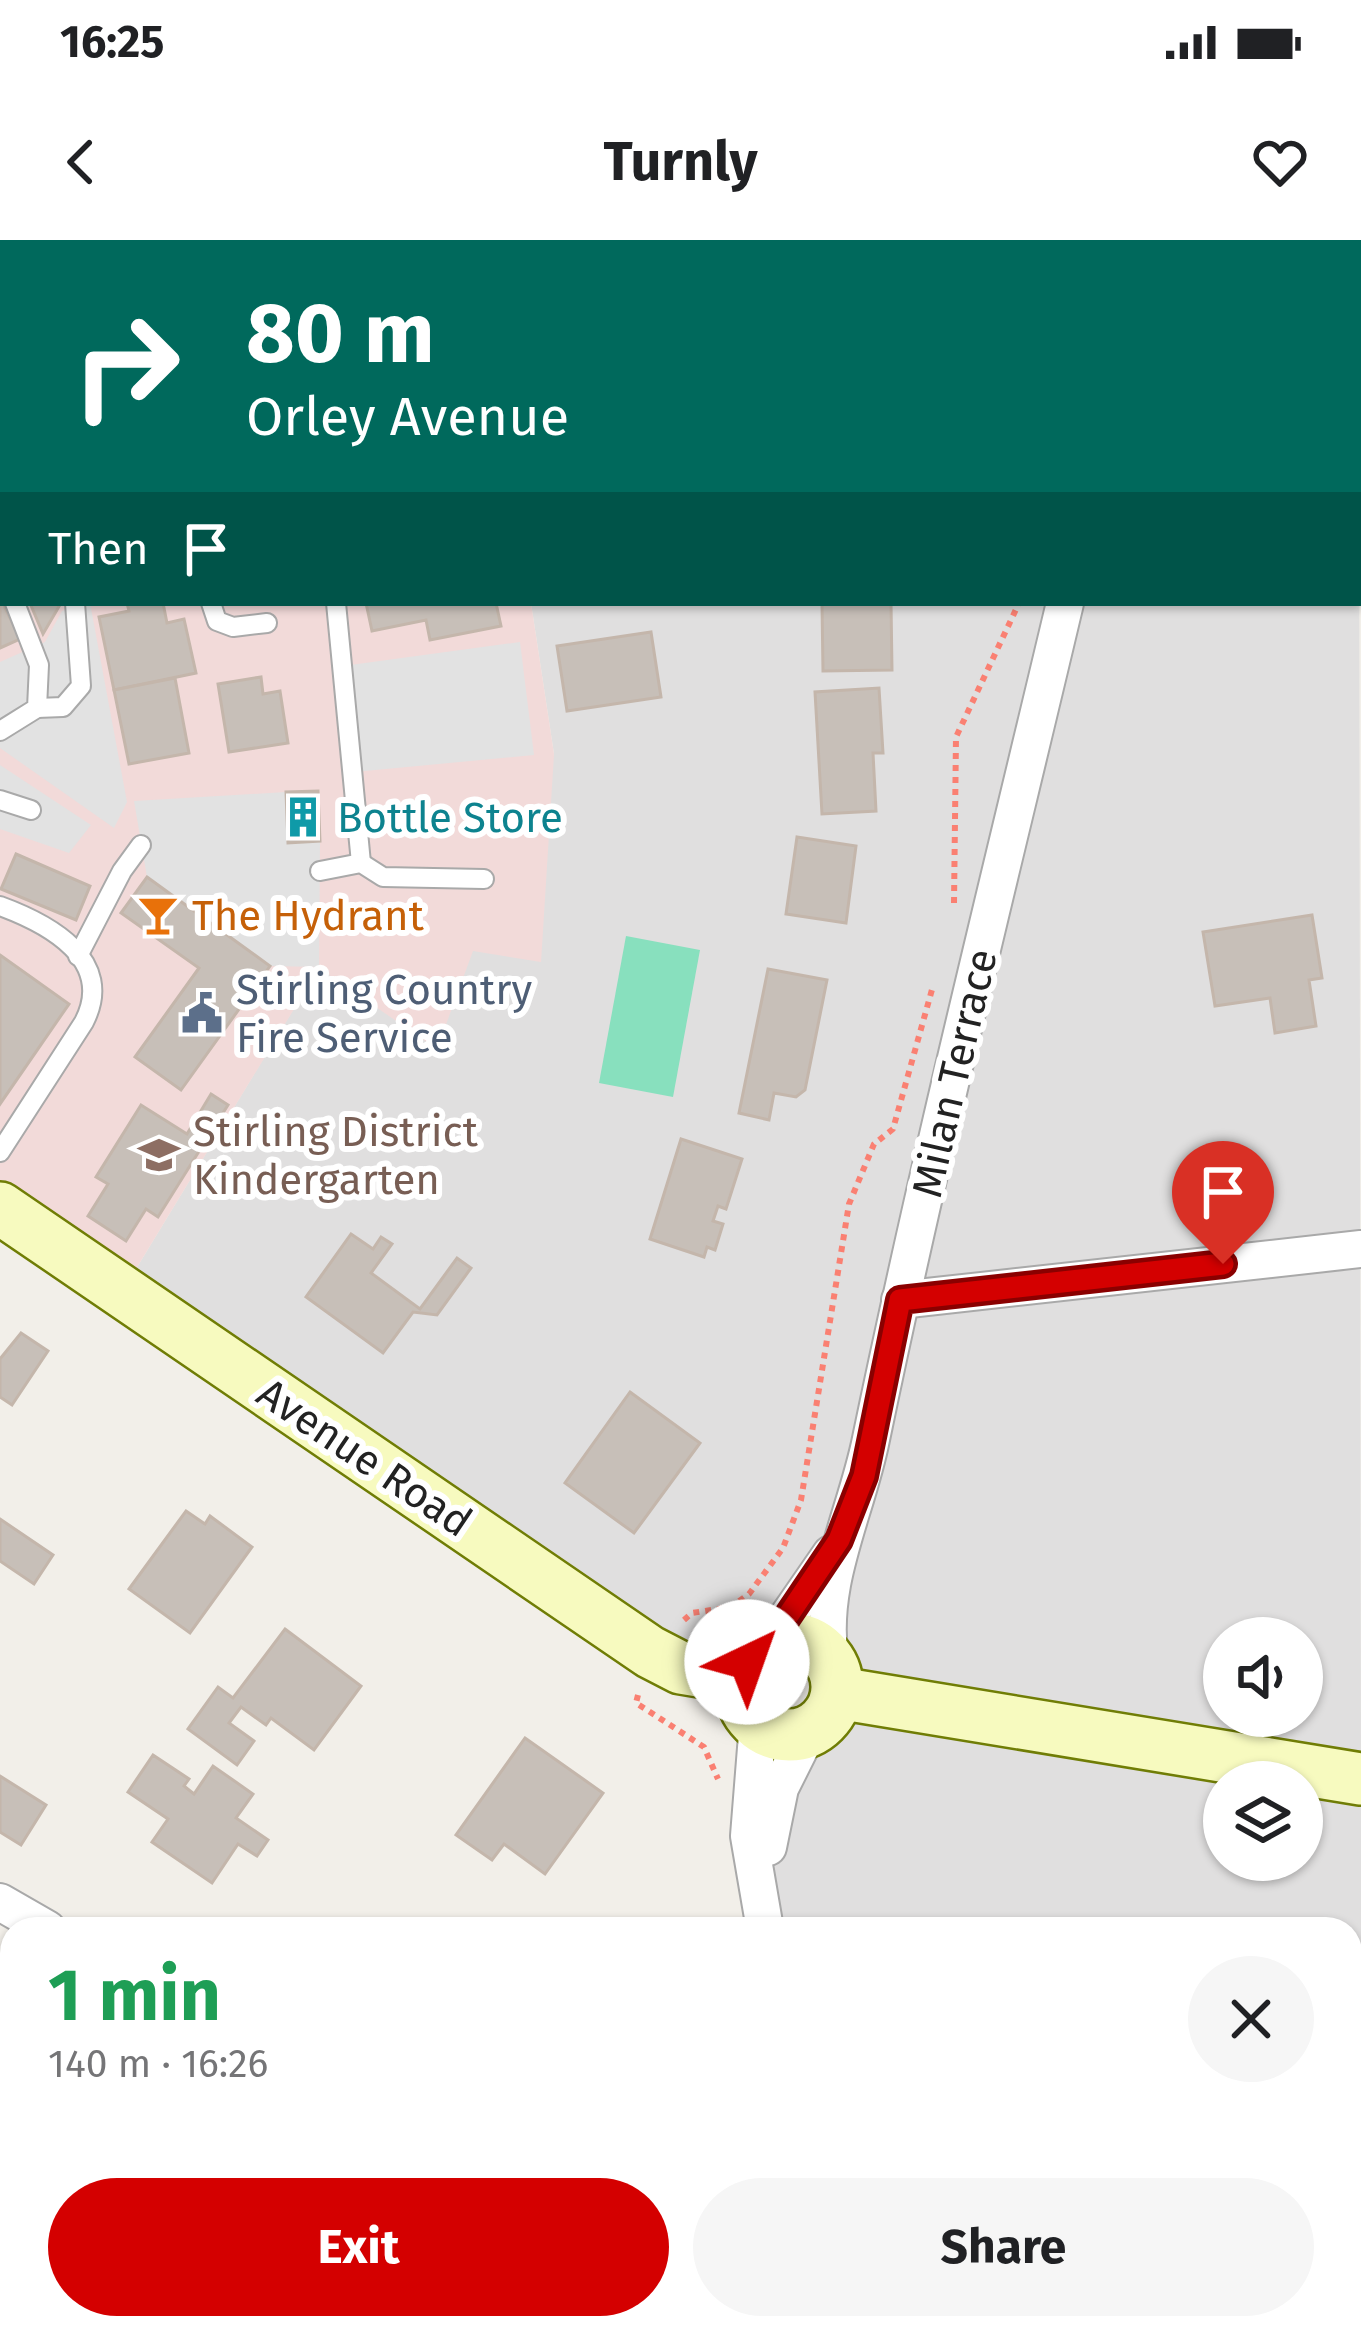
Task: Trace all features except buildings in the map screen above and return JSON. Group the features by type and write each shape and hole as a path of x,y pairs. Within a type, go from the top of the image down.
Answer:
{"street":[{"name":"Milan Terrace","path":"757,1681 839,1540 864,1476 900,1300 1064,606"},
{"name":"Avenue Road","path":"0,1208 650,1652 681,1668 757,1681"},
{"path":"900,1300 1361,1249"},
{"name":"Milan Terrace","path":"825,1695 826,1622 839,1540"},
{"path":"804,1640 819,1647 825,1695 780,1788 763,1917 749,1836 757,1681 804,1640"},
{"path":"757,1681 772,1732 792,1736 825,1695"},
{"path":"825,1695 1361,1780"}],"lane":[{"path":"16,606 40,665 37,708"},
{"path":"0,731 37,708 63,707 81,686 75,606"},
{"path":"212,606 217,621 233,627 267,623"},
{"path":"336,606 361,863"},
{"path":"0,800 31,810"},
{"path":"78,956 122,871 141,845"},
{"path":"320,871 361,863 383,878 484,879"},
{"path":"0,906 41,922 62,938 86,966 93,989 92,1005 0,1152"}],"path":[{"path":"954,909 956,737 1018,606"},
{"path":"720,1785 704,1747 635,1703 650,1652 692,1613 731,1607 749,1594 783,1548 801,1500 849,1204 874,1144 892,1129 936,975"}],"shaded area":[{"path":"0,606 531,606 554,754 541,962 473,951 437,1049 319,968 122,1292 0,1208"},
{"path":"91,606 127,802 114,828 0,748 0,662 45,642 62,611"},
{"path":"531,606 1359,606 1361,1769 852,1684 851,1667 838,1638 864,1476 757,1650 747,1662 707,1675 122,1292 319,967 473,951 554,754"},
{"path":"520,642 534,755 354,772 343,666"},
{"path":"0,765 91,825 69,853 0,829"},
{"path":"286,792 288,842 320,841 319,967 270,966 147,877 134,801"},
{"path":"833,1709 1225,1761 1203,1761 1203,1881 1323,1881 1323,1774 1361,1779 1361,1917 766,1917 770,1830"}],"green space":[{"path":"626,936 700,950 673,1097 599,1083"}],"place":[{"name":"Bottle Store","path":"303,817"},
{"name":"The Hydrant","path":"158,915"},
{"name":"Stirling Country Fire Service","path":"202,1013"},
{"name":"Stirling District Kindergarten","path":"159,1155"}],"route":[{"path":"747,1662 771,1641 839,1540 864,1476 900,1300 1223,1264"}]}
